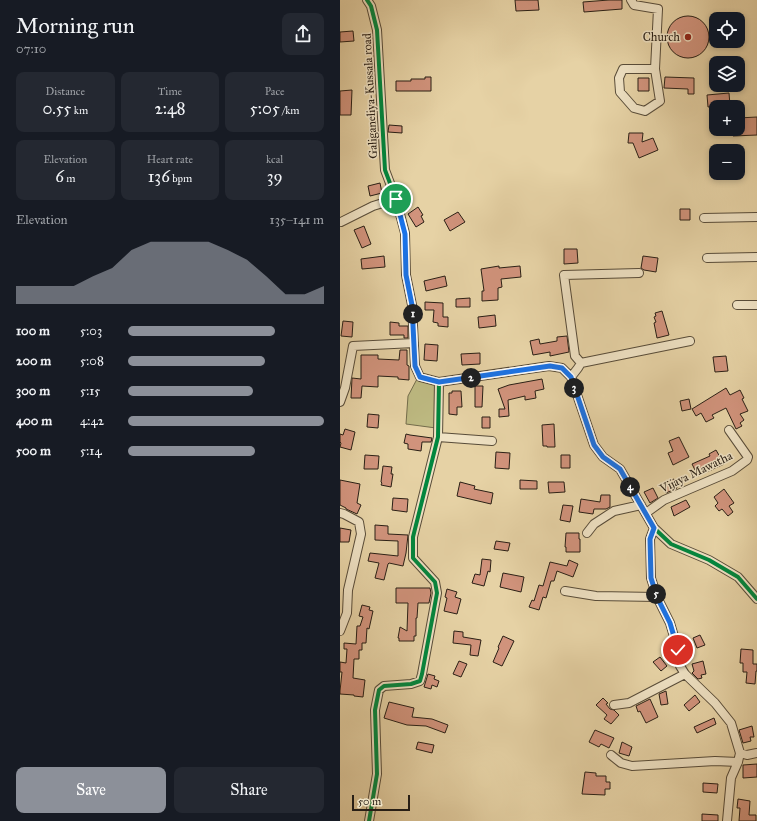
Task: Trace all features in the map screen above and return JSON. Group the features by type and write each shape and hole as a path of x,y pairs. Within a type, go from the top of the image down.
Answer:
{"street":[{"name":"Galiganeliya-Kussala road","path":"367,0 371,6 377,30 385,170 396,199 405,234 406,275 412,305 415,366 420,377 439,382 550,366 562,368 571,377"},
{"path":"631,0 634,5 658,9 655,69 660,102 645,111 634,108 620,92 619,78 623,69 655,69"},
{"path":"340,222 373,206 396,199"},
{"path":"704,218 757,217"},
{"path":"707,258 757,257"},
{"path":"581,363 575,356 564,275 639,273"},
{"path":"737,305 757,305"},
{"path":"690,341 581,363 571,377 594,445 603,457 620,469 654,528 671,544 708,560 738,577 757,599"},
{"path":"340,402 345,388 353,346 414,343"},
{"path":"369,821 377,774 375,710 379,690 384,686 411,684 420,681 437,593 435,582 413,558 413,537 438,437 439,382"},
{"name":"Vijaya Mawatha","path":"646,513 664,500 732,471 747,460 748,457 729,430"},
{"path":"438,437 492,442"},
{"path":"587,533 594,524 614,511 641,505"},
{"path":"340,513 359,522 361,534 348,590 347,613 340,631"},
{"path":"654,528 650,539 651,578 657,597 670,623 678,650 680,666 685,674 715,703 731,723 739,758 731,778 727,821"},
{"path":"565,591 596,596 657,597"},
{"path":"614,705 629,703 685,674"},
{"path":"611,755 621,763 632,766 715,761 757,754"}],"shaded area":[{"path":"417,379 437,385 436,428 406,424 408,396"}],"building":[{"path":"515,0 538,0 539,10 516,11"},
{"path":"622,0 622,9 584,12 583,2"},
{"name":"Church","path":"688,16 703,22 709,37 707,45 703,52 688,58 673,52 667,37 673,22"},
{"path":"353,31 354,41 340,42 340,32"},
{"path":"425,77 431,77 431,91 396,91 396,81 411,81 411,79 425,79"},
{"path":"665,77 694,78 694,94 688,94 688,89 664,88"},
{"path":"638,78 649,78 649,91 638,91"},
{"path":"352,90 351,115 340,115 340,91"},
{"path":"729,93 730,100 709,100 708,107 707,95"},
{"path":"757,117 757,135 745,136 745,118"},
{"path":"389,125 402,126 402,133 388,132"},
{"path":"629,133 643,133 642,142 653,138 658,150 639,158 633,143 628,143"},
{"path":"380,183 382,193 370,196 368,186"},
{"path":"418,207 423,215 421,216 424,222 416,227 408,214"},
{"path":"680,209 690,209 690,220 680,220"},
{"path":"458,212 465,222 450,231 444,220"},
{"path":"364,226 371,244 362,248 354,230"},
{"path":"564,249 577,249 578,263 564,264"},
{"path":"384,256 385,267 362,269 361,259"},
{"path":"643,256 658,258 656,272 641,268"},
{"path":"499,266 499,268 520,266 521,277 501,279 502,287 498,288 498,300 482,301 482,291 484,291 481,269"},
{"path":"445,276 447,286 426,291 424,281"},
{"path":"470,298 470,307 456,307 456,299"},
{"path":"425,302 443,303 443,317 448,317 448,327 438,326 438,323 433,322 434,310 425,310"},
{"path":"662,311 669,335 657,338 654,323 656,322 654,317 656,316 655,313"},
{"path":"495,315 496,326 479,328 478,317"},
{"path":"343,321 353,322 352,337 341,336"},
{"path":"390,322 399,323 399,326 408,326 408,338 404,338 404,335 390,335"},
{"path":"567,336 569,352 550,356 550,352 533,355 530,341 539,339 540,344 557,341 557,337"},
{"path":"425,344 438,345 437,361 424,360"},
{"path":"400,350 407,350 409,380 398,379 398,377 378,376 378,387 362,386 361,398 351,398 352,378 361,379 361,355 378,355 378,359 399,360"},
{"path":"480,353 480,364 462,365 461,354"},
{"path":"726,356 728,371 715,372 713,357"},
{"path":"542,379 544,389 535,391 536,398 525,400 525,396 508,400 509,416 499,417 499,409 505,409 498,389 509,385"},
{"path":"475,386 483,386 482,407 475,407"},
{"path":"726,388 730,395 740,390 744,398 742,399 748,411 740,414 744,420 740,423 742,426 736,429 726,408 712,415 714,418 706,422 701,413 696,416 692,409"},
{"path":"452,391 461,391 462,407 457,407 457,415 449,414 449,393 452,393"},
{"path":"689,399 691,409 682,411 680,401"},
{"path":"368,414 379,415 378,428 367,427"},
{"path":"482,417 490,417 490,428 482,428"},
{"path":"554,424 555,447 543,446 542,425"},
{"path":"345,429 355,432 351,450 340,447 340,434 343,435"},
{"path":"406,434 432,438 431,442 422,442 421,451 408,449 408,444 404,443"},
{"path":"679,437 689,457 673,465 668,453 673,451 669,441"},
{"path":"716,450 724,464 698,476 692,464 710,456 709,454"},
{"path":"496,452 510,453 509,469 495,468"},
{"path":"365,455 379,456 378,469 364,469"},
{"path":"561,455 570,455 570,468 561,468"},
{"path":"383,466 392,467 391,474 393,474 391,487 381,485"},
{"path":"674,479 677,488 666,493 663,483"},
{"path":"340,480 360,484 357,503 361,505 357,514 340,505"},
{"path":"520,480 537,481 537,489 520,489"},
{"path":"460,482 475,486 474,489 493,493 491,504 457,496"},
{"path":"548,482 564,482 565,492 549,493"},
{"path":"653,488 658,498 650,503 644,492"},
{"path":"724,489 734,503 729,506 733,512 728,516 722,509 719,511 715,506 718,503 714,497"},
{"path":"601,495 610,495 610,507 606,509 594,509 593,514 579,512 581,499 600,502"},
{"path":"393,498 408,499 407,512 392,510"},
{"path":"686,500 690,507 674,516 671,507"},
{"path":"563,505 573,506 570,522 560,520"},
{"path":"375,525 388,526 388,534 408,535 403,566 389,563 384,580 375,578 379,563 368,561 370,553 398,556 398,541 375,540"},
{"path":"340,528 351,530 349,542 340,542"},
{"path":"566,533 579,533 580,552 566,552"},
{"path":"496,541 510,543 508,551 494,549"},
{"path":"482,559 491,560 490,572 488,571 484,586 472,583 475,574 480,575"},
{"path":"569,560 578,564 573,577 557,571 554,581 551,581 546,598 543,597 539,610 529,607 532,600 534,601 539,585 543,586 550,562 567,566"},
{"path":"503,573 524,577 521,592 500,587"},
{"path":"396,588 430,588 431,593 429,603 418,603 416,636 414,636 414,641 399,641 398,638 400,627 407,631 408,603 396,603"},
{"path":"447,589 457,592 455,597 461,599 457,614 444,611 447,598 445,597"},
{"path":"362,605 370,607 369,610 373,611 369,629 367,628 366,643 362,643 362,650 359,650 359,659 354,659 353,678 365,680 363,697 340,694 342,672 340,672 340,662 346,663 347,649 344,649 344,643 356,644 357,626 360,626 363,617 359,616"},
{"path":"454,631 463,632 463,637 481,640 478,656 470,655 471,645 453,643"},
{"path":"700,635 705,645 697,648 693,638"},
{"path":"503,636 514,641 502,666 493,662"},
{"path":"741,649 753,650 753,664 757,664 755,684 746,683 747,672 743,672 743,663 740,663"},
{"path":"660,657 667,666 661,671 653,662"},
{"path":"459,661 467,664 461,677 453,674"},
{"path":"703,661 706,674 701,675 702,678 698,679 692,673 694,671 692,664"},
{"path":"428,674 435,676 434,679 439,681 437,687 432,685 431,689 424,687"},
{"path":"666,691 668,704 661,705 659,694"},
{"path":"695,695 700,702 689,711 684,705"},
{"path":"603,698 608,703 606,704 610,709 614,710 619,715 611,724 604,719 607,715 596,705"},
{"path":"650,699 658,717 646,723 640,711 638,712 636,706"},
{"path":"389,702 414,708 412,717 432,719 448,725 445,733 426,726 407,725 384,718"},
{"path":"714,718 716,724 697,733 694,727"},
{"path":"752,726 754,737 750,737 751,741 743,743 739,730"},
{"path":"595,730 614,738 609,748 601,744 599,747 589,742"},
{"path":"418,742 434,745 432,753 416,749"},
{"path":"622,742 632,747 629,756 619,753"},
{"path":"757,764 757,777 743,778 743,765"},
{"path":"585,772 596,773 596,776 606,776 606,782 610,782 610,789 605,789 605,795 582,794"},
{"path":"703,783 718,784 717,793 703,792"},
{"path":"738,799 750,801 749,815 756,815 756,821 739,821 740,808 737,808"},
{"path":"702,814 718,815 718,821 702,821"}],"cycle path":[{"path":"367,0 371,6 377,30 385,170 396,199 405,233 406,275 412,305 415,366 420,377 439,382 549,366 562,368 571,377 594,445 603,457 620,469 654,528 671,544 709,560 738,577 757,599"},
{"path":"369,821 377,774 375,710 379,690 384,686 411,684 420,681 437,593 435,582 413,558 413,537 438,437 439,382"}],"place":[{"name":"Church","path":"688,37"}],"route":[{"path":"396,199 405,234 406,275 412,305 415,366 420,377 439,382 550,366 562,368 571,377 594,445 603,457 620,469 654,528 650,539 651,578 657,597 670,623 678,650"}]}
